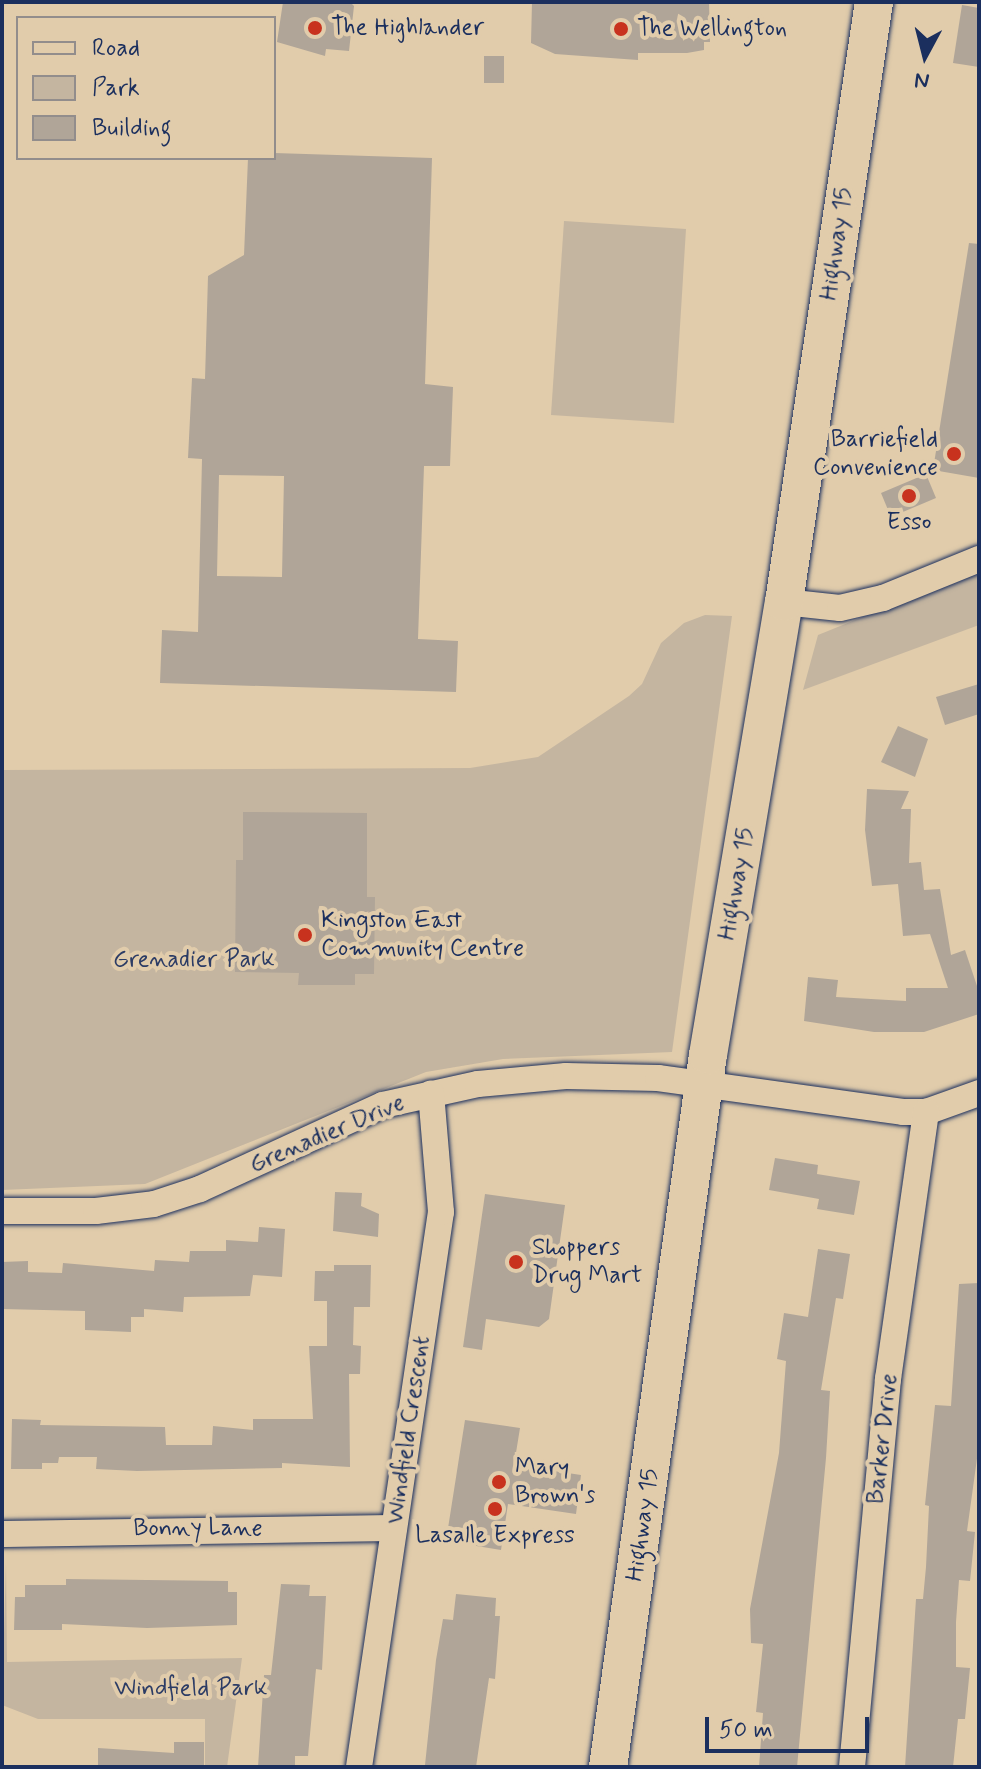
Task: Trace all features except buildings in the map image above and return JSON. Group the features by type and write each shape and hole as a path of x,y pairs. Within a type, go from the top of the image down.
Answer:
{"main road":[{"name":"Highway 15","path":"608,1767 704,1084 784,602 874,2"}],"street":[{"path":"784,602 840,608 883,598 979,559"},
{"name":"Grenadier Drive","path":"2,1211 96,1211 154,1204 200,1189 383,1105 431,1093 566,1076 704,1084 926,1112"},
{"name":"Windfield Crescent","path":"359,1767 441,1212 431,1093"},
{"path":"926,1112 979,1093"},
{"name":"Barker Drive","path":"852,1767 888,1379 926,1112"},
{"name":"Bonny Lane","path":"2,1534 394,1528"}],"green space":[{"path":"564,221 686,229 674,423 551,415"},
{"path":"979,570 979,625 803,690 818,635"},
{"name":"Grenadier Park","path":"705,615 732,616 672,1052 503,1059 426,1072 145,1184 2,1190 2,770 470,768 538,757 629,696 642,684 661,643 684,623"},
{"name":"Windfield Park","path":"6,1562 7,1662 242,1658 227,1767 205,1767 205,1719 38,1719 2,1705"}],"place":[{"name":"The Highlander","path":"315,28"},
{"name":"The Wellington","path":"621,29"},
{"name":"Barriefield Convenience","path":"954,454"},
{"name":"Esso","path":"909,496"},
{"name":"Kingston East Community Centre","path":"305,935"},
{"name":"Shoppers Drug Mart","path":"516,1262"},
{"name":"Mary Brown's","path":"499,1482"},
{"name":"Lasalle Express","path":"495,1509"}]}
